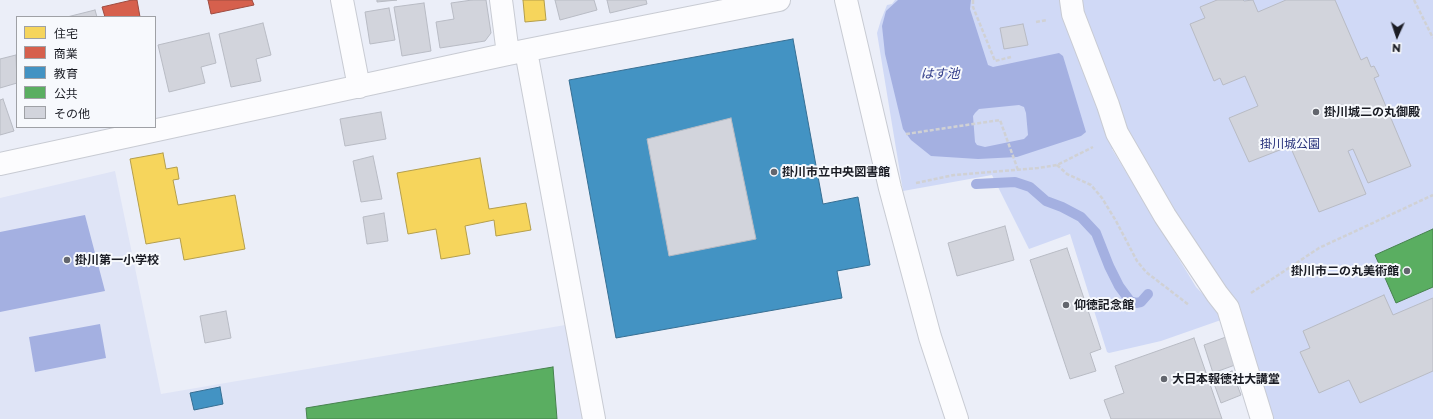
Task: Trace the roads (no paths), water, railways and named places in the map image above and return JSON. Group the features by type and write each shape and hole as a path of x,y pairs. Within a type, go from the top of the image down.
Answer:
{"street":[{"path":"342,0 359,87"},
{"path":"501,0 517,52 594,419"},
{"path":"0,164 517,52 779,0"},
{"path":"846,0 890,188 930,337 957,419"},
{"path":"1071,0 1073,14 1108,105 1117,133 1165,216 1228,308 1262,419"}],"water":[{"name":"はす池","path":"898,0 971,0 970,9 988,65 993,67 1059,53 1063,56 1086,132 1081,136 1017,157 978,159 931,156 911,140 903,129 885,54 882,26 886,11","holes":["1019,105 1024,107 1028,135 1024,139 985,147 977,145 975,142 973,116 979,109"]},
{"path":"85,215 105,291 0,312 0,232"},
{"path":"100,324 106,358 35,372 29,337"}],"waterway":[{"path":"976,184 1015,182 1030,187 1046,201 1081,217 1096,233 1109,266 1119,286 1130,301 1136,303 1141,302 1148,294"}],"place":[{"name":"掛川城二の丸御殿","path":"1316,112"},
{"name":"掛川市立中央図書館","path":"774,172"},
{"name":"掛川第一小学校","path":"67,260"},
{"name":"掛川市二の丸美術館","path":"1407,271"},
{"name":"仰徳記念館","path":"1066,305"},
{"name":"大日本報徳社大講堂","path":"1164,379"}],"park label":[{"name":"掛川城公園","path":"1290,144"}]}
